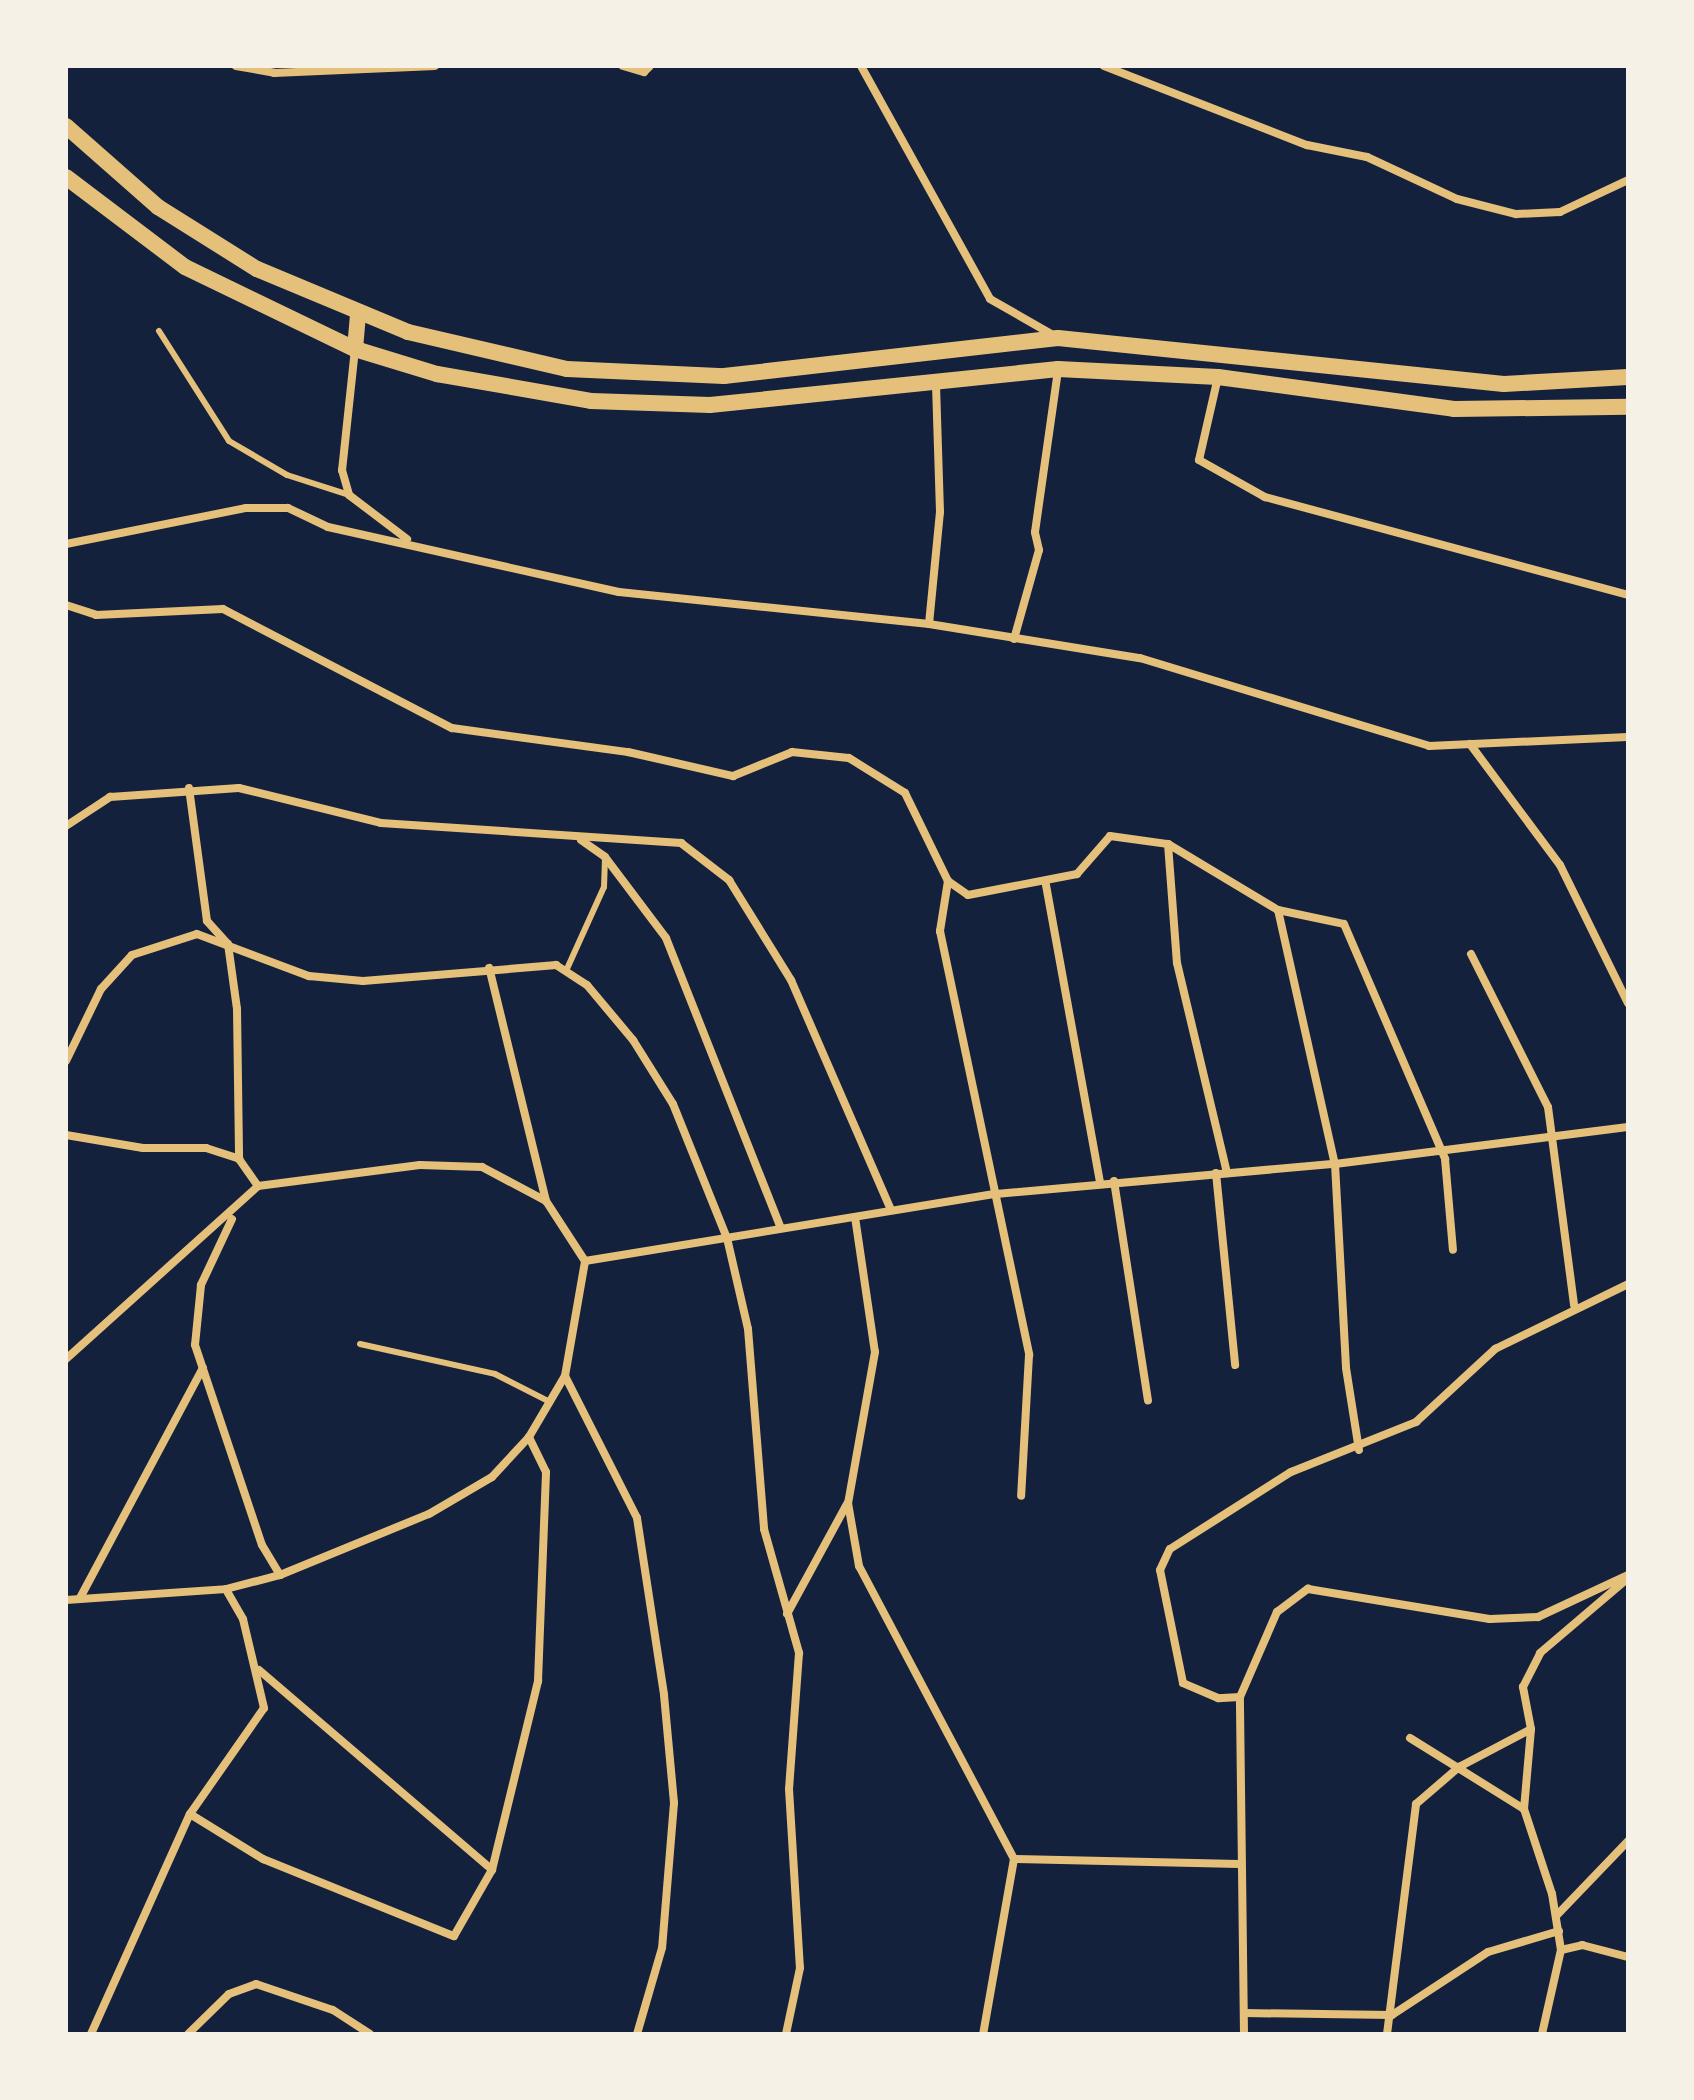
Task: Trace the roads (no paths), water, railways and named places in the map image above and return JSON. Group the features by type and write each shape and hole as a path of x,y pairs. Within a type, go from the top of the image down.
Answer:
{"main road":[{"path":"66,126 209,244 358,312 483,353 653,375 724,376 1058,338 1504,384 1628,377"},
{"path":"66,177 185,267 355,349 516,390 647,405 936,377 1058,369 1218,377 1454,409 1628,407"},
{"path":"355,349 358,312"},
{"path":"1058,338 1058,369"}],"street":[{"path":"236,66 274,73 435,66"},
{"path":"623,66 644,72 650,66"},
{"path":"861,66 990,299 1058,338"},
{"path":"1104,66 1516,214 1560,212 1628,180"},
{"path":"355,349 342,470 349,495 408,539"},
{"path":"1014,639 1039,550 1035,532 1058,369"},
{"path":"929,624 940,512 936,377"},
{"path":"1218,377 1199,460 1265,497 1628,595"},
{"path":"66,544 246,508 288,508 328,527 408,539 619,592 929,624 1140,658 1429,746 1628,737"},
{"path":"66,605 96,615 223,609 452,728 628,752 733,776 792,752 849,758 905,793 948,881 968,895 1046,885 1077,874 1110,836 1168,844 1278,910 1344,924 1438,1149 1453,1250"},
{"path":"1470,744 1560,865 1628,1003"},
{"path":"189,788 207,921 228,944 237,1009 239,1159 258,1186"},
{"path":"66,826 110,797 189,788 239,788 381,823 580,840 681,843 729,880 791,980 891,1210"},
{"path":"580,840 605,857 666,938 780,1226"},
{"path":"1168,844 1177,963 1227,1173"},
{"path":"948,881 940,931 1029,1355 1021,1496"},
{"path":"1046,885 1100,1183"},
{"path":"1278,910 1335,1164 1346,1368 1359,1450"},
{"path":"66,1061 101,989 132,955 197,934 309,976 349,980 489,968 566,971 633,1040 673,1104 727,1238 748,1329 764,1529 799,1653 789,1789 800,1968 786,2034"},
{"path":"1471,954 1548,1107 1556,1138 1574,1305"},
{"path":"66,1600 226,1589 280,1575 429,1514 492,1477 529,1437 565,1376 585,1261 546,1201 489,968"},
{"path":"585,1261 727,1238 780,1226 996,1194 1114,1181 1335,1164 1628,1127"},
{"path":"66,1135 143,1148 206,1148 239,1159"},
{"path":"66,1359 234,1213 258,1186 420,1165 482,1167 546,1201"},
{"path":"1216,1173 1235,1365"},
{"path":"1114,1181 1148,1400"},
{"path":"234,1213 201,1285 195,1345 262,1545 280,1575"},
{"path":"787,1614 848,1503 875,1352 855,1217"},
{"path":"1240,1697 1218,1698 1183,1683 1160,1570 1170,1549 1291,1472 1359,1450 1416,1422 1495,1349 1574,1305 1628,1284"},
{"path":"80,1598 203,1367"},
{"path":"565,1376 637,1518 664,1695 674,1803 665,1919 637,2034"},
{"path":"190,1814 263,1859 454,1936 492,1870 538,1681 546,1472 529,1437"},
{"path":"848,1503 859,1566 1014,1859 983,2034"},
{"path":"1244,2034 1239,1864 1240,1697 1277,1612 1308,1589 1490,1619 1538,1617 1628,1577"},
{"path":"1542,2034 1561,1950 1557,1915 1524,1809 1531,1729 1523,1687 1540,1653 1628,1577"},
{"path":"91,2034 190,1814 264,1708 259,1670 226,1589"},
{"path":"259,1670 492,1870"},
{"path":"1387,2034 1392,2015 1416,1804 1459,1767 1531,1729"},
{"path":"1410,1738 1524,1809"},
{"path":"1557,1915 1628,1841"},
{"path":"1014,1859 1239,1864"},
{"path":"1244,2013 1392,2015 1488,1952 1559,1931"},
{"path":"1561,1950 1582,1945 1628,1957"},
{"path":"188,2034 205,2011 256,1984 333,2010 370,2034"}],"lane":[{"path":"159,331 229,441 287,475 349,495"},
{"path":"566,971 604,887 605,857"},
{"path":"360,1344 495,1374 550,1402"}]}
